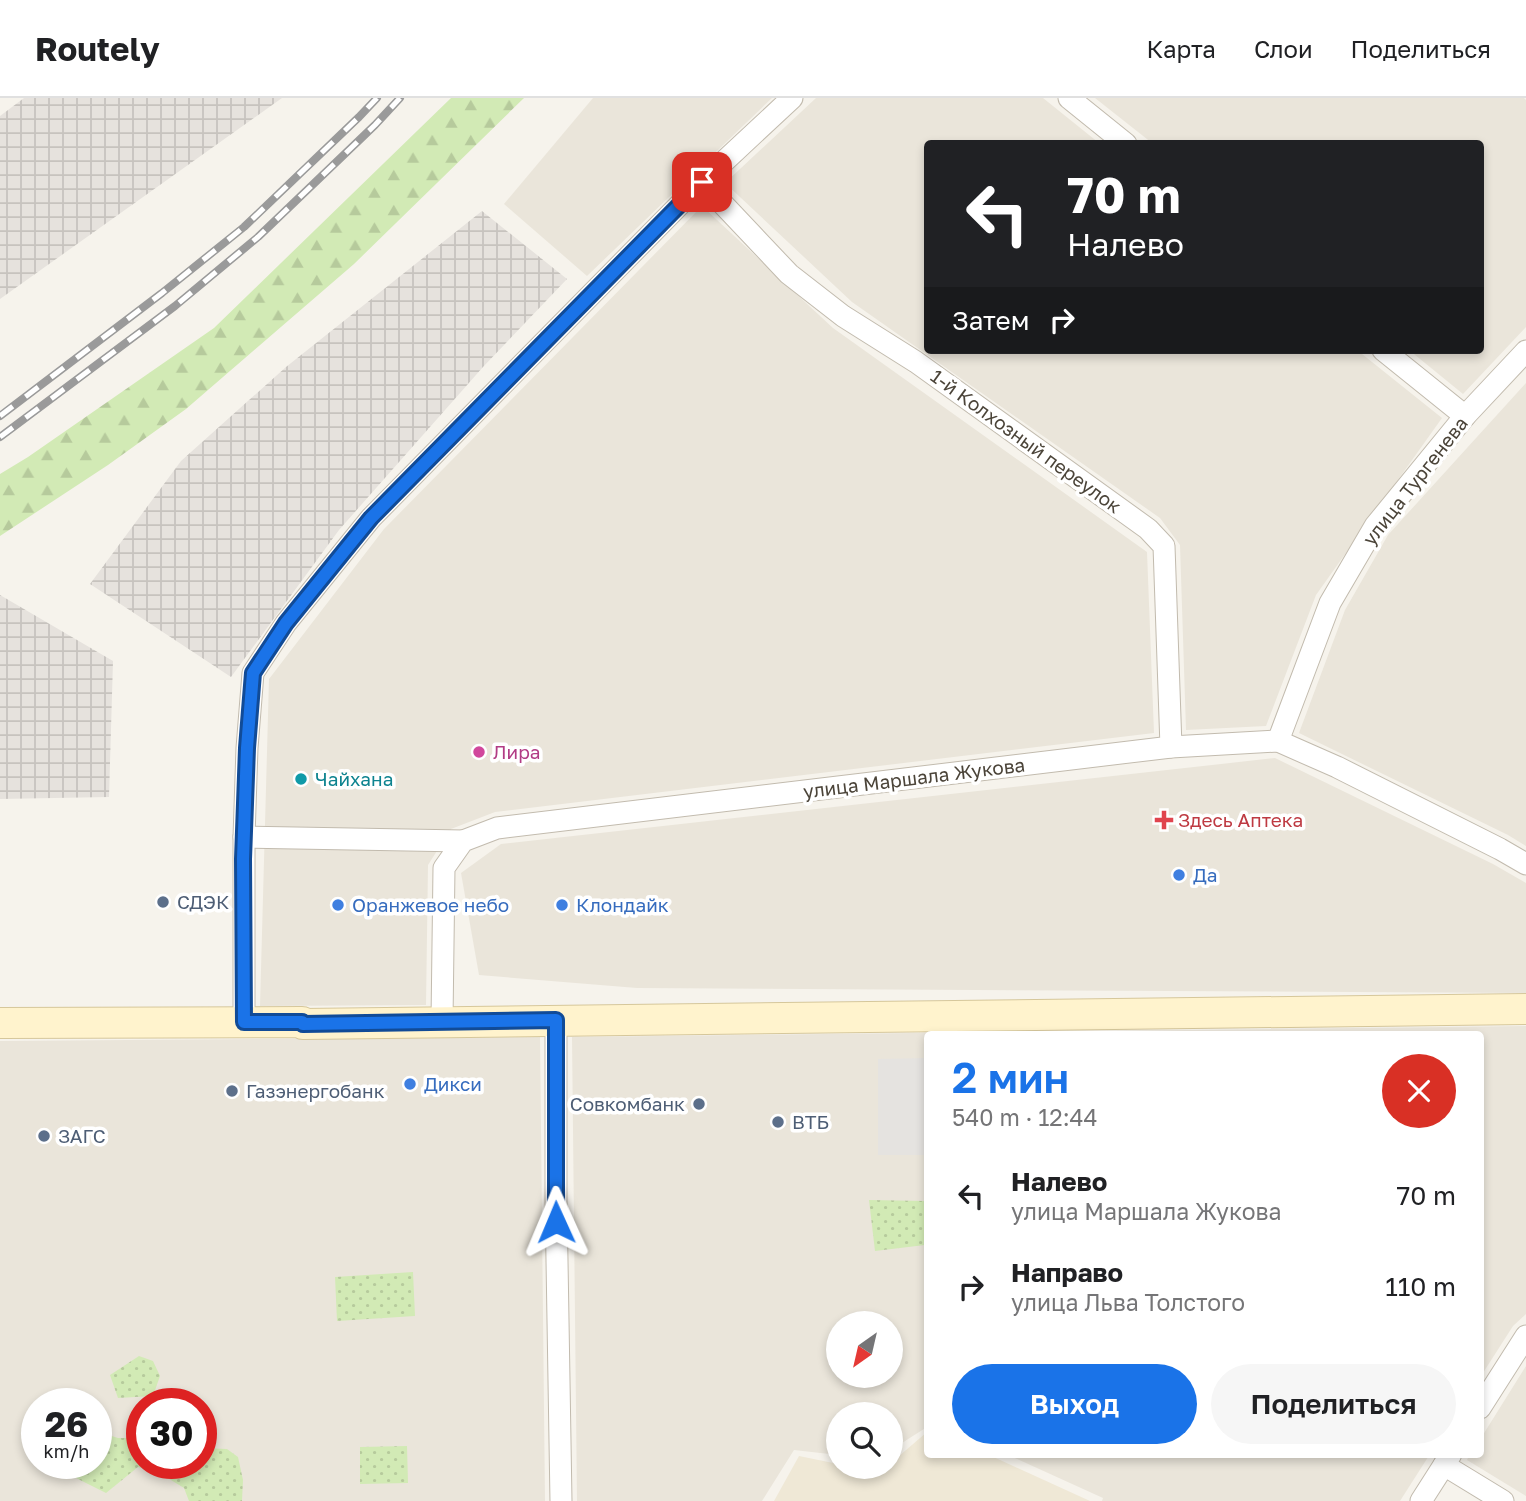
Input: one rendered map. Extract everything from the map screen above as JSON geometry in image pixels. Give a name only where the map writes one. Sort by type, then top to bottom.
[{"type":"main road","points":[[0,1023],[303,1024],[1526,1009]]},
{"type":"street","points":[[244,1022],[244,837],[253,673],[286,623],[371,518],[702,182],[792,98]]},
{"type":"street","points":[[1069,98],[1121,140]]},
{"type":"street","name":"1-й Колхозный переулок","points":[[702,182],[789,274],[843,316],[916,362],[1137,521],[1164,546],[1171,747]]},
{"type":"street","name":"улица Тургенева","points":[[1278,741],[1330,603],[1375,526],[1465,416],[1526,351]]},
{"type":"street","points":[[1388,354],[1465,416]]},
{"type":"street","name":"улица Маршала Жукова","points":[[463,841],[497,828],[1171,747],[1278,741],[1337,767],[1526,864]]},
{"type":"street","points":[[244,837],[463,841]]},
{"type":"street","points":[[442,1021],[444,868],[463,841]]},
{"type":"street","points":[[556,1020],[561,1501]]},
{"type":"street","points":[[1484,1402],[1526,1336]]},
{"type":"street","points":[[1422,1501],[1448,1460],[1503,1501]]},
{"type":"shaded area","points":[[24,98],[282,98],[0,299],[0,116]]},
{"type":"shaded area","points":[[593,98],[772,98],[587,276],[504,204]]},
{"type":"shaded area","points":[[816,98],[1043,98],[1095,140],[924,140],[924,352],[852,302],[725,183]]},
{"type":"shaded area","points":[[1095,98],[1524,98],[1526,327],[1463,394],[1414,354],[1484,354],[1484,140],[1148,140]]},
{"type":"shaded area","points":[[702,206],[833,328],[1147,552],[1154,733],[495,812],[451,829],[428,865],[426,1005],[260,1006],[269,679],[384,529]]},
{"type":"shaded area","points":[[482,211],[567,279],[483,367],[339,530],[231,677],[90,584],[181,461],[286,367]]},
{"type":"shaded area","points":[[926,354],[1362,354],[1442,418],[1316,595],[1266,726],[1186,730],[1180,545],[1160,518]]},
{"type":"shaded area","points":[[1526,383],[1526,846],[1299,733],[1345,610],[1388,535]]},
{"type":"shaded area","points":[[0,595],[113,661],[109,797],[0,799]]},
{"type":"shaded area","points":[[1275,758],[1493,864],[1526,883],[1526,993],[637,988],[479,975],[461,873],[501,844]]},
{"type":"shaded area","points":[[1526,1026],[1526,1314],[1513,1326],[1484,1371],[1484,1031],[1092,1031]]},
{"type":"shaded area","points":[[924,1033],[924,1429],[903,1442],[903,1402],[826,1402],[826,1454],[794,1450],[762,1501],[577,1501],[572,1037]]},
{"type":"shaded area","points":[[540,1037],[545,1501],[0,1501],[0,1041]]},
{"type":"shaded area","points":[[924,1058],[924,1155],[878,1155],[878,1059]]},
{"type":"shaded area","points":[[1526,1366],[1526,1496],[1467,1460],[1484,1458],[1484,1433]]},
{"type":"shaded area","points":[[924,1435],[924,1458],[996,1458],[1090,1501],[774,1501],[799,1456],[826,1462],[826,1479],[903,1479],[903,1453]]},
{"type":"shaded area","points":[[1015,1458],[1427,1458],[1400,1501],[1102,1501],[1103,1498]]},
{"type":"green space","points":[[451,98],[524,98],[354,264],[186,409],[108,465],[0,536],[0,474],[214,328]]},
{"type":"green space","points":[[869,1200],[924,1201],[924,1245],[875,1251]]},
{"type":"green space","points":[[413,1272],[415,1316],[337,1321],[335,1277]]},
{"type":"green space","points":[[139,1356],[153,1361],[160,1376],[156,1388],[126,1388],[126,1398],[118,1398],[110,1375]]},
{"type":"green space","points":[[112,1436],[126,1438],[126,1477],[106,1493],[78,1479],[112,1479]]},
{"type":"green space","points":[[407,1446],[408,1483],[360,1484],[360,1447]]},
{"type":"green space","points":[[217,1449],[227,1449],[238,1457],[243,1480],[242,1501],[189,1501],[184,1488],[169,1479],[217,1479]]},
{"type":"railway","points":[[0,416],[244,227],[377,98]]},
{"type":"railway","points":[[0,437],[175,306],[258,237],[400,98]]},
{"type":"place","name":"Лира","points":[[479,752]]},
{"type":"place","name":"Чайхана","points":[[301,779]]},
{"type":"place","name":"Здесь Аптека","points":[[1164,820]]},
{"type":"place","name":"Да","points":[[1179,875]]},
{"type":"place","name":"СДЭК","points":[[163,902]]},
{"type":"place","name":"Оранжевое небо","points":[[338,905]]},
{"type":"place","name":"Клондайк","points":[[562,905]]},
{"type":"place","name":"Дикси","points":[[410,1084]]},
{"type":"place","name":"Газэнергобанк","points":[[232,1091]]},
{"type":"place","name":"Совкомбанк","points":[[699,1104]]},
{"type":"place","name":"ВТБ","points":[[778,1122]]},
{"type":"place","name":"ЗАГС","points":[[44,1136]]},
{"type":"route","points":[[556,1222],[556,1020],[303,1024],[244,1022],[243,859],[253,673],[286,623],[371,518],[702,182]]}]
